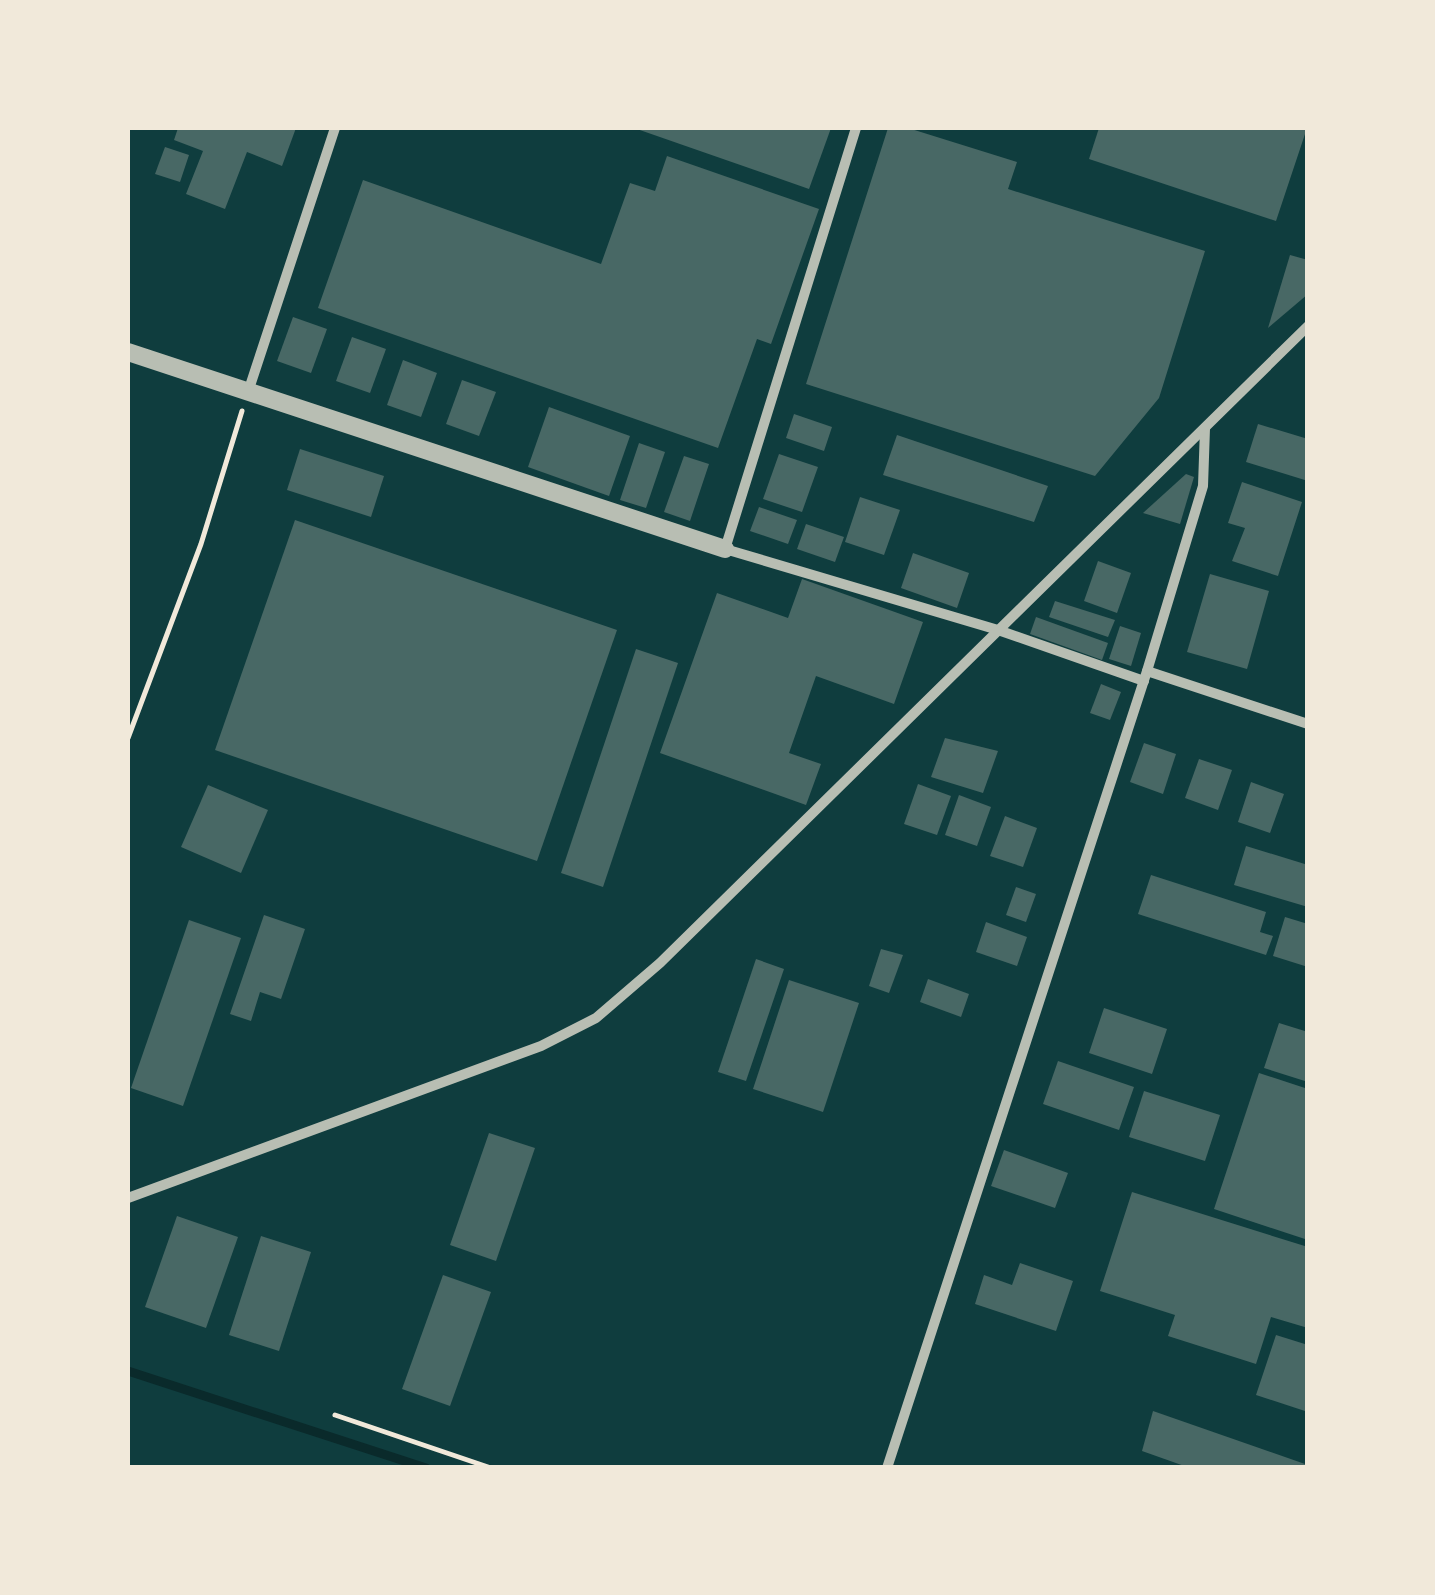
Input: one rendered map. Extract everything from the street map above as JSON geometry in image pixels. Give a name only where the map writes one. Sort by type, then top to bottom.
[{"type":"street","points":[[248,392],[335,128]]},
{"type":"street","points":[[725,549],[856,128]]},
{"type":"street","points":[[128,1198],[541,1046],[596,1018],[660,963],[1308,326]]},
{"type":"street","points":[[128,352],[725,549],[1308,724]]},
{"type":"street","points":[[886,1468],[1145,676],[1203,486],[1206,427]]},
{"type":"path","points":[[128,738],[201,544],[248,392]]},
{"type":"path","points":[[335,1415],[491,1468]]},
{"type":"building","points":[[178,128],[296,128],[282,166],[247,152],[225,209],[186,194],[203,151],[174,140]]},
{"type":"building","points":[[634,128],[831,128],[809,189]]},
{"type":"building","points":[[888,128],[908,128],[1017,162],[1008,189],[1205,251],[1159,398],[1095,476],[806,384]]},
{"type":"building","points":[[1099,128],[1307,128],[1276,221],[1089,159]]},
{"type":"building","points":[[165,147],[189,155],[180,182],[155,174]]},
{"type":"building","points":[[667,156],[819,209],[771,344],[757,339],[718,448],[318,308],[363,180],[601,264],[630,183],[655,191]]},
{"type":"building","points":[[1290,255],[1308,260],[1308,294],[1268,328]]},
{"type":"building","points":[[293,317],[327,329],[311,373],[277,361]]},
{"type":"building","points":[[352,337],[386,349],[370,393],[336,381]]},
{"type":"building","points":[[403,360],[437,373],[421,417],[387,405]]},
{"type":"building","points":[[462,380],[496,392],[479,436],[446,424]]},
{"type":"building","points":[[549,407],[630,436],[609,496],[528,467]]},
{"type":"building","points":[[794,414],[832,427],[824,451],[786,438]]},
{"type":"building","points":[[1258,424],[1308,439],[1308,481],[1246,462]]},
{"type":"building","points":[[897,435],[1048,486],[1034,522],[883,475]]},
{"type":"building","points":[[639,443],[665,452],[646,508],[620,500]]},
{"type":"building","points":[[300,449],[384,476],[371,517],[287,490]]},
{"type":"building","points":[[779,454],[818,467],[802,512],[763,499]]},
{"type":"building","points":[[684,456],[709,464],[690,521],[664,512]]},
{"type":"building","points":[[1186,474],[1194,477],[1180,524],[1143,513]]},
{"type":"building","points":[[1242,482],[1302,502],[1278,576],[1232,561],[1245,528],[1228,523]]},
{"type":"building","points":[[860,497],[900,510],[884,555],[845,542]]},
{"type":"building","points":[[759,507],[797,520],[788,544],[750,531]]},
{"type":"building","points":[[295,520],[617,630],[537,861],[215,750]]},
{"type":"building","points":[[806,524],[844,537],[835,562],[797,549]]},
{"type":"building","points":[[913,553],[969,573],[957,608],[901,588]]},
{"type":"building","points":[[1098,561],[1131,573],[1117,613],[1084,601]]},
{"type":"building","points":[[1210,574],[1269,591],[1247,669],[1187,652]]},
{"type":"building","points":[[802,579],[923,622],[894,704],[816,676],[789,753],[821,764],[806,805],[660,753],[717,593],[788,618]]},
{"type":"building","points":[[1055,601],[1115,620],[1108,637],[1049,617]]},
{"type":"building","points":[[1036,617],[1108,643],[1102,660],[1030,634]]},
{"type":"building","points":[[1120,626],[1141,633],[1131,666],[1109,659]]},
{"type":"building","points":[[636,649],[678,663],[603,887],[561,873]]},
{"type":"building","points":[[1101,684],[1121,692],[1110,720],[1090,713]]},
{"type":"building","points":[[945,738],[998,751],[983,793],[931,777]]},
{"type":"building","points":[[1144,743],[1176,754],[1163,794],[1130,782]]},
{"type":"building","points":[[1199,759],[1232,770],[1218,810],[1185,798]]},
{"type":"building","points":[[1251,782],[1284,794],[1270,833],[1238,822]]},
{"type":"building","points":[[918,784],[951,796],[937,835],[904,824]]},
{"type":"building","points":[[208,785],[268,810],[241,873],[181,847]]},
{"type":"building","points":[[959,795],[991,807],[977,846],[945,835]]},
{"type":"building","points":[[1005,816],[1037,828],[1023,867],[990,856]]},
{"type":"building","points":[[1246,846],[1308,865],[1308,907],[1234,885]]},
{"type":"building","points":[[1151,875],[1266,912],[1260,932],[1273,936],[1266,955],[1138,914]]},
{"type":"building","points":[[1016,887],[1036,894],[1026,922],[1006,915]]},
{"type":"building","points":[[264,915],[305,929],[281,999],[260,992],[251,1021],[230,1014]]},
{"type":"building","points":[[1285,917],[1308,924],[1308,967],[1273,956]]},
{"type":"building","points":[[189,920],[241,938],[183,1106],[131,1088]]},
{"type":"building","points":[[986,922],[1027,937],[1017,966],[976,952]]},
{"type":"building","points":[[881,949],[903,955],[889,993],[869,986]]},
{"type":"building","points":[[756,959],[784,969],[746,1081],[718,1072]]},
{"type":"building","points":[[928,979],[969,994],[961,1017],[920,1002]]},
{"type":"building","points":[[789,980],[859,1003],[823,1112],[753,1089]]},
{"type":"building","points":[[1104,1008],[1167,1029],[1152,1074],[1089,1053]]},
{"type":"building","points":[[1279,1023],[1308,1032],[1308,1082],[1264,1068]]},
{"type":"building","points":[[1058,1061],[1134,1087],[1119,1130],[1043,1104]]},
{"type":"building","points":[[1259,1073],[1308,1089],[1308,1240],[1214,1209]]},
{"type":"building","points":[[1144,1091],[1220,1115],[1205,1161],[1129,1137]]},
{"type":"building","points":[[489,1133],[535,1148],[496,1261],[450,1245]]},
{"type":"building","points":[[1004,1150],[1068,1173],[1055,1208],[991,1186]]},
{"type":"building","points":[[1132,1192],[1308,1247],[1308,1328],[1271,1317],[1256,1364],[1168,1336],[1175,1315],[1100,1291]]},
{"type":"building","points":[[177,1216],[238,1237],[206,1328],[145,1307]]},
{"type":"building","points":[[261,1236],[311,1252],[279,1351],[229,1335]]},
{"type":"building","points":[[1020,1263],[1073,1281],[1056,1331],[975,1304],[984,1275],[1012,1285]]},
{"type":"building","points":[[443,1275],[491,1292],[450,1406],[402,1389]]},
{"type":"building","points":[[1276,1335],[1308,1345],[1308,1412],[1256,1395]]},
{"type":"building","points":[[1153,1411],[1305,1464],[1304,1468],[1190,1468],[1142,1451]]},
{"type":"waterway","points":[[128,1371],[426,1468]]}]
